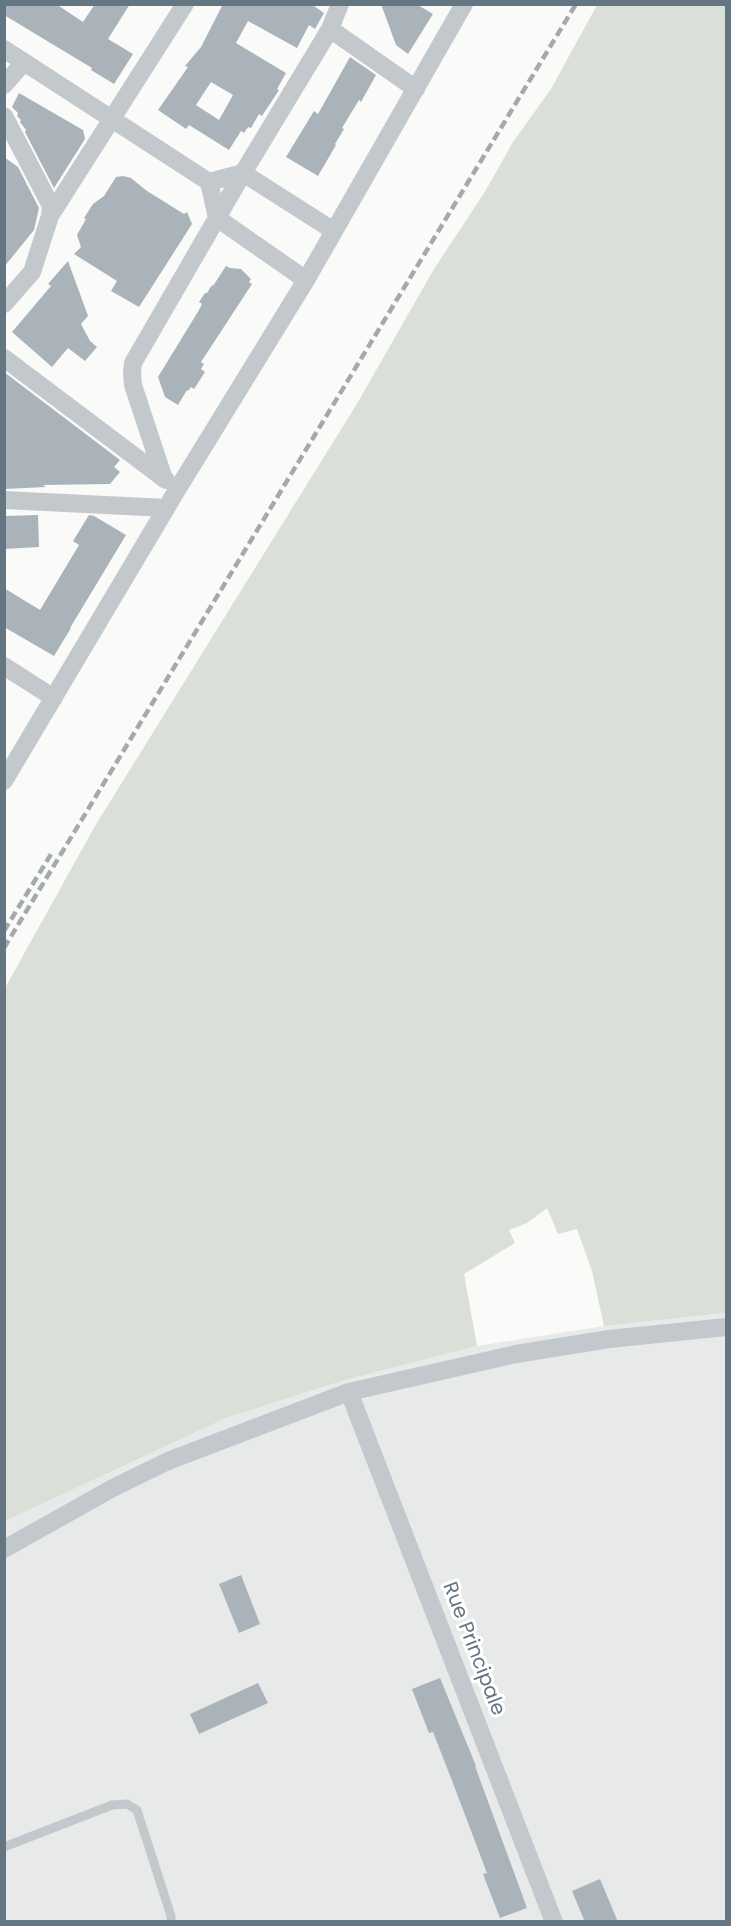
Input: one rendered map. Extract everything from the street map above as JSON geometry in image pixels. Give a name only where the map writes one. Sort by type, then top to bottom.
[{"type":"street","points":[[50,216],[185,4]]},
{"type":"street","points":[[171,485],[134,385],[133,363],[330,29],[340,4]]},
{"type":"street","points":[[4,781],[166,508],[171,485],[306,280],[464,4]]},
{"type":"street","points":[[330,29],[416,89]]},
{"type":"street","points":[[4,49],[209,182],[217,218],[306,280]]},
{"type":"street","points":[[4,85],[24,62]]},
{"type":"street","points":[[4,116],[51,206],[32,273],[4,304]]},
{"type":"street","points":[[209,182],[243,173],[334,231]]},
{"type":"street","points":[[4,358],[171,485]]},
{"type":"street","points":[[4,500],[166,508]]},
{"type":"street","points":[[4,666],[54,698]]},
{"type":"street","points":[[4,1549],[111,1489],[168,1461],[349,1392],[516,1354],[609,1339],[726,1327]]},
{"type":"street","name":"Rue Principale","points":[[349,1392],[554,1922]]},
{"type":"lane","points":[[4,1847],[112,1805],[127,1804],[136,1810],[171,1922]]},
{"type":"shaded area","points":[[597,5],[726,5],[726,1313],[604,1326],[592,1271],[577,1229],[558,1234],[547,1208],[527,1223],[509,1230],[515,1243],[464,1274],[477,1346],[345,1380],[226,1418],[5,1521],[5,988],[95,826],[358,402],[434,269],[486,190],[513,142],[551,89]]},
{"type":"shaded area","points":[[726,1313],[726,1921],[5,1921],[4,1521],[226,1418],[345,1380],[477,1346],[604,1326]]},
{"type":"building","points":[[4,4],[56,4],[83,22],[95,4],[130,4],[108,39],[133,54],[114,84],[91,70],[92,68],[4,15]]},
{"type":"building","points":[[223,4],[311,4],[324,13],[315,29],[309,25],[297,48],[248,21],[236,43],[286,73],[277,89],[279,90],[262,116],[259,114],[251,128],[248,127],[244,133],[241,131],[229,150],[189,125],[186,129],[158,110],[188,67],[185,66],[201,47]],"holes":[[[211,82],[233,95],[219,120],[196,105]]]},
{"type":"building","points":[[381,4],[416,4],[433,14],[408,54],[396,45]]},
{"type":"building","points":[[350,57],[376,75],[361,102],[359,100],[342,128],[344,129],[336,145],[318,176],[286,157],[314,111],[318,114]]},
{"type":"building","points":[[19,93],[83,130],[85,139],[54,188],[17,116],[18,113],[12,107]]},
{"type":"building","points":[[4,157],[18,167],[39,208],[34,230],[4,267]]},
{"type":"building","points":[[116,177],[131,178],[184,214],[187,212],[192,224],[139,307],[111,291],[117,281],[74,254],[81,247],[77,235],[86,219],[84,218],[93,204],[104,196]]},
{"type":"building","points":[[68,261],[88,316],[81,324],[90,341],[97,347],[85,361],[68,348],[52,367],[12,332],[51,286],[48,284]]},
{"type":"building","points":[[226,266],[241,269],[251,279],[249,282],[252,284],[201,362],[204,364],[201,369],[205,372],[194,389],[191,387],[187,390],[178,405],[165,397],[158,377],[199,310],[202,304],[199,302]]},
{"type":"building","points":[[4,372],[120,460],[114,467],[120,472],[110,484],[43,485],[46,487],[4,489]]},
{"type":"building","points":[[38,515],[39,547],[4,549],[4,516]]},
{"type":"building","points":[[89,515],[126,535],[54,656],[4,627],[4,588],[40,610],[79,545],[73,541]]},
{"type":"building","points":[[241,1575],[260,1624],[239,1633],[219,1584]]},
{"type":"building","points":[[440,1678],[476,1766],[527,1908],[500,1918],[483,1874],[487,1873],[451,1778],[433,1732],[429,1733],[412,1689]]},
{"type":"building","points":[[258,1683],[268,1703],[199,1734],[190,1714]]},
{"type":"building","points":[[600,1879],[618,1922],[585,1922],[572,1891]]},
{"type":"railway","points":[[4,948],[576,4]]},
{"type":"railway","points":[[4,931],[53,851]]}]
